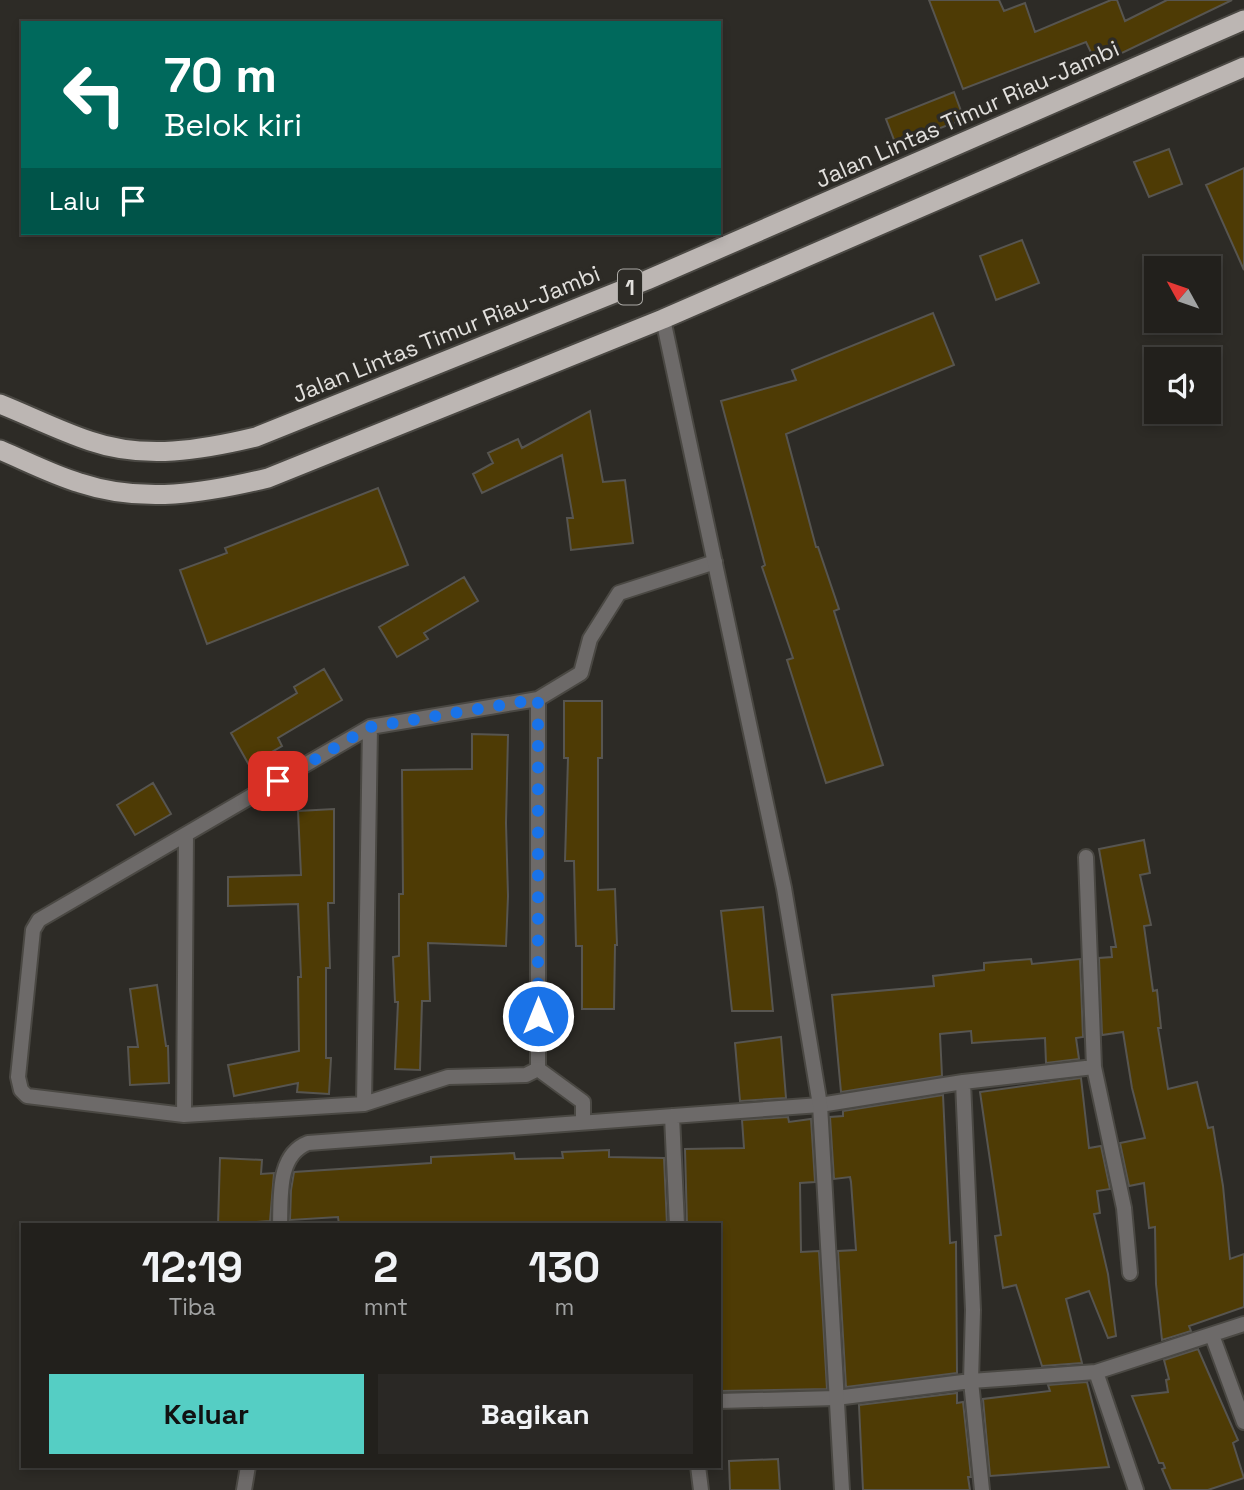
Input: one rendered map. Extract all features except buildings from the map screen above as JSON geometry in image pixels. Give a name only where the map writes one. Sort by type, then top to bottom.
[{"type":"highway","name":"Jalan Lintas Timur Riau-Jambi","points":[[0,404],[92,442],[134,450],[175,452],[215,447],[256,437],[647,280],[1244,20]]},
{"type":"highway","name":"1","points":[[0,450],[81,484],[128,494],[176,495],[222,489],[268,478],[663,319],[1244,66]]},
{"type":"street","points":[[663,319],[784,888],[820,1105],[842,1490]]},
{"type":"street","points":[[538,1069],[526,1075],[448,1077],[364,1104],[184,1115],[27,1096],[21,1090],[18,1077],[34,924],[370,727],[538,699],[581,673],[590,639],[620,593],[715,562]]},
{"type":"street","points":[[538,699],[538,1069]]},
{"type":"street","points":[[364,1104],[370,727]]},
{"type":"street","points":[[184,1115],[186,835]]},
{"type":"street","points":[[1087,857],[1094,1067],[1124,1208],[1130,1273]]},
{"type":"street","points":[[280,1223],[285,1168],[294,1150],[308,1143],[820,1105],[963,1082],[1094,1067]]},
{"type":"street","points":[[538,1069],[583,1102],[583,1122]]},
{"type":"street","points":[[963,1082],[973,1310],[971,1381],[982,1490]]},
{"type":"street","points":[[672,1116],[677,1223]]},
{"type":"street","points":[[721,1401],[836,1398],[971,1381],[1096,1371],[1244,1325]]},
{"type":"street","points":[[1212,1335],[1244,1422]]},
{"type":"street","points":[[1096,1371],[1136,1490]]},
{"type":"street","points":[[244,1490],[248,1468]]},
{"type":"street","points":[[698,1468],[701,1490]]},
{"type":"route","points":[[278,781],[370,727],[538,699],[538,1016]]}]
